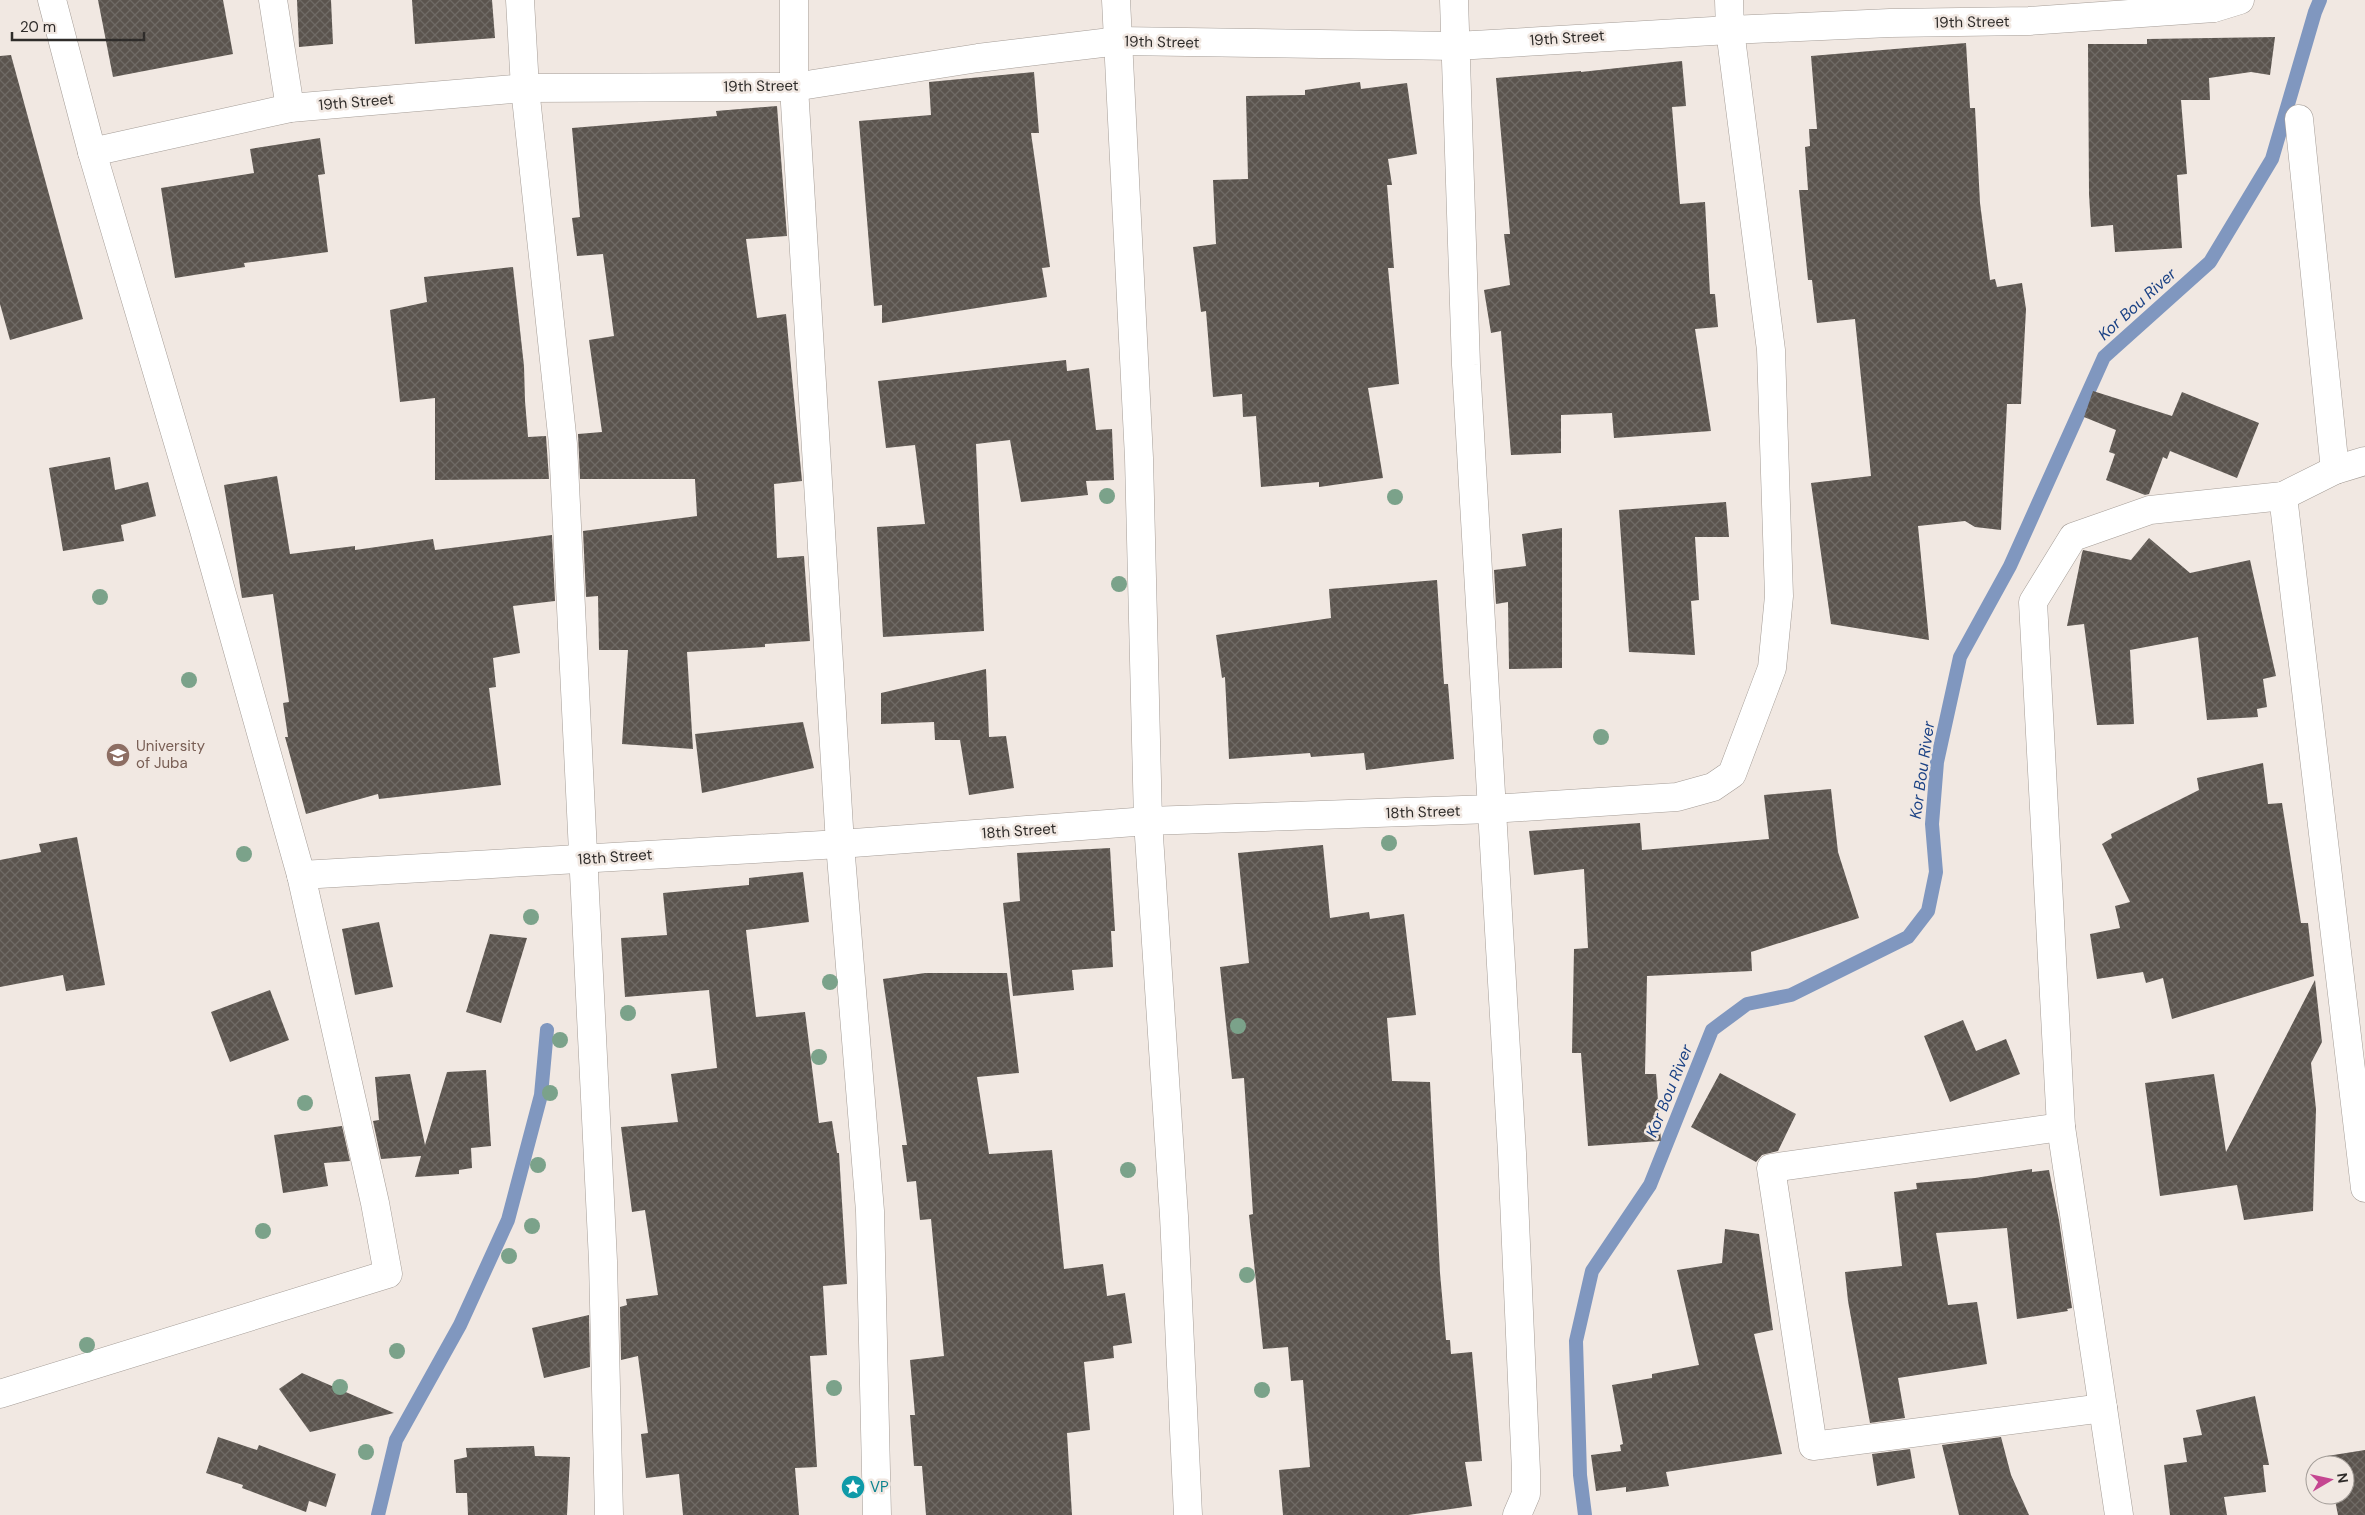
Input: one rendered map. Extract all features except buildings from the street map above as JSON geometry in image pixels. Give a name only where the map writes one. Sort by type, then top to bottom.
[{"type":"street","points":[[0,1394],[388,1274],[373,1194],[301,875],[204,530],[92,152],[52,0]]},
{"type":"street","points":[[273,0],[290,108]]},
{"type":"street","points":[[520,0],[525,88],[563,444],[602,1261],[609,1515]]},
{"type":"street","points":[[794,0],[794,87],[840,844],[870,1211],[877,1515]]},
{"type":"street","points":[[1116,0],[1139,458],[1148,821],[1174,1216],[1188,1515]]},
{"type":"street","points":[[1454,0],[1466,365],[1512,1153],[1526,1471],[1526,1494],[1518,1514]]},
{"type":"street","points":[[1729,0],[1730,30]]},
{"type":"street","name":"19th Street","points":[[92,152],[290,108],[525,88],[794,87],[978,58],[1118,41],[1456,46],[1890,23],[2029,11],[2214,8],[2240,0]]},
{"type":"street","name":"18th Street","points":[[301,875],[840,844],[1148,821],[1491,809],[1677,797],[1712,787],[1732,774],[1772,668],[1779,596],[1771,350],[1730,30]]},
{"type":"street","points":[[2299,119],[2335,470]]},
{"type":"street","points":[[2119,1515],[2061,1126],[2033,602],[2073,537],[2150,510],[2283,496],[2335,470],[2365,461]]},
{"type":"street","points":[[2283,496],[2365,1188]]},
{"type":"street","points":[[2061,1126],[1771,1168],[1813,1446],[2103,1408]]},
{"type":"waterway","name":"Kor Bou River","points":[[1585,1515],[1580,1475],[1576,1341],[1592,1271],[1650,1185],[1712,1030],[1747,1004],[1791,995],[1908,937],[1928,911],[1936,872],[1932,824],[1937,762],[1960,657],[2010,566],[2104,357],[2210,262],[2272,159],[2320,0]]},
{"type":"waterway","points":[[378,1515],[396,1440],[460,1325],[508,1220],[541,1095],[547,1030]]},
{"type":"place","name":"University of Juba","points":[[118,755]]},
{"type":"place","name":"VP","points":[[853,1487]]}]
